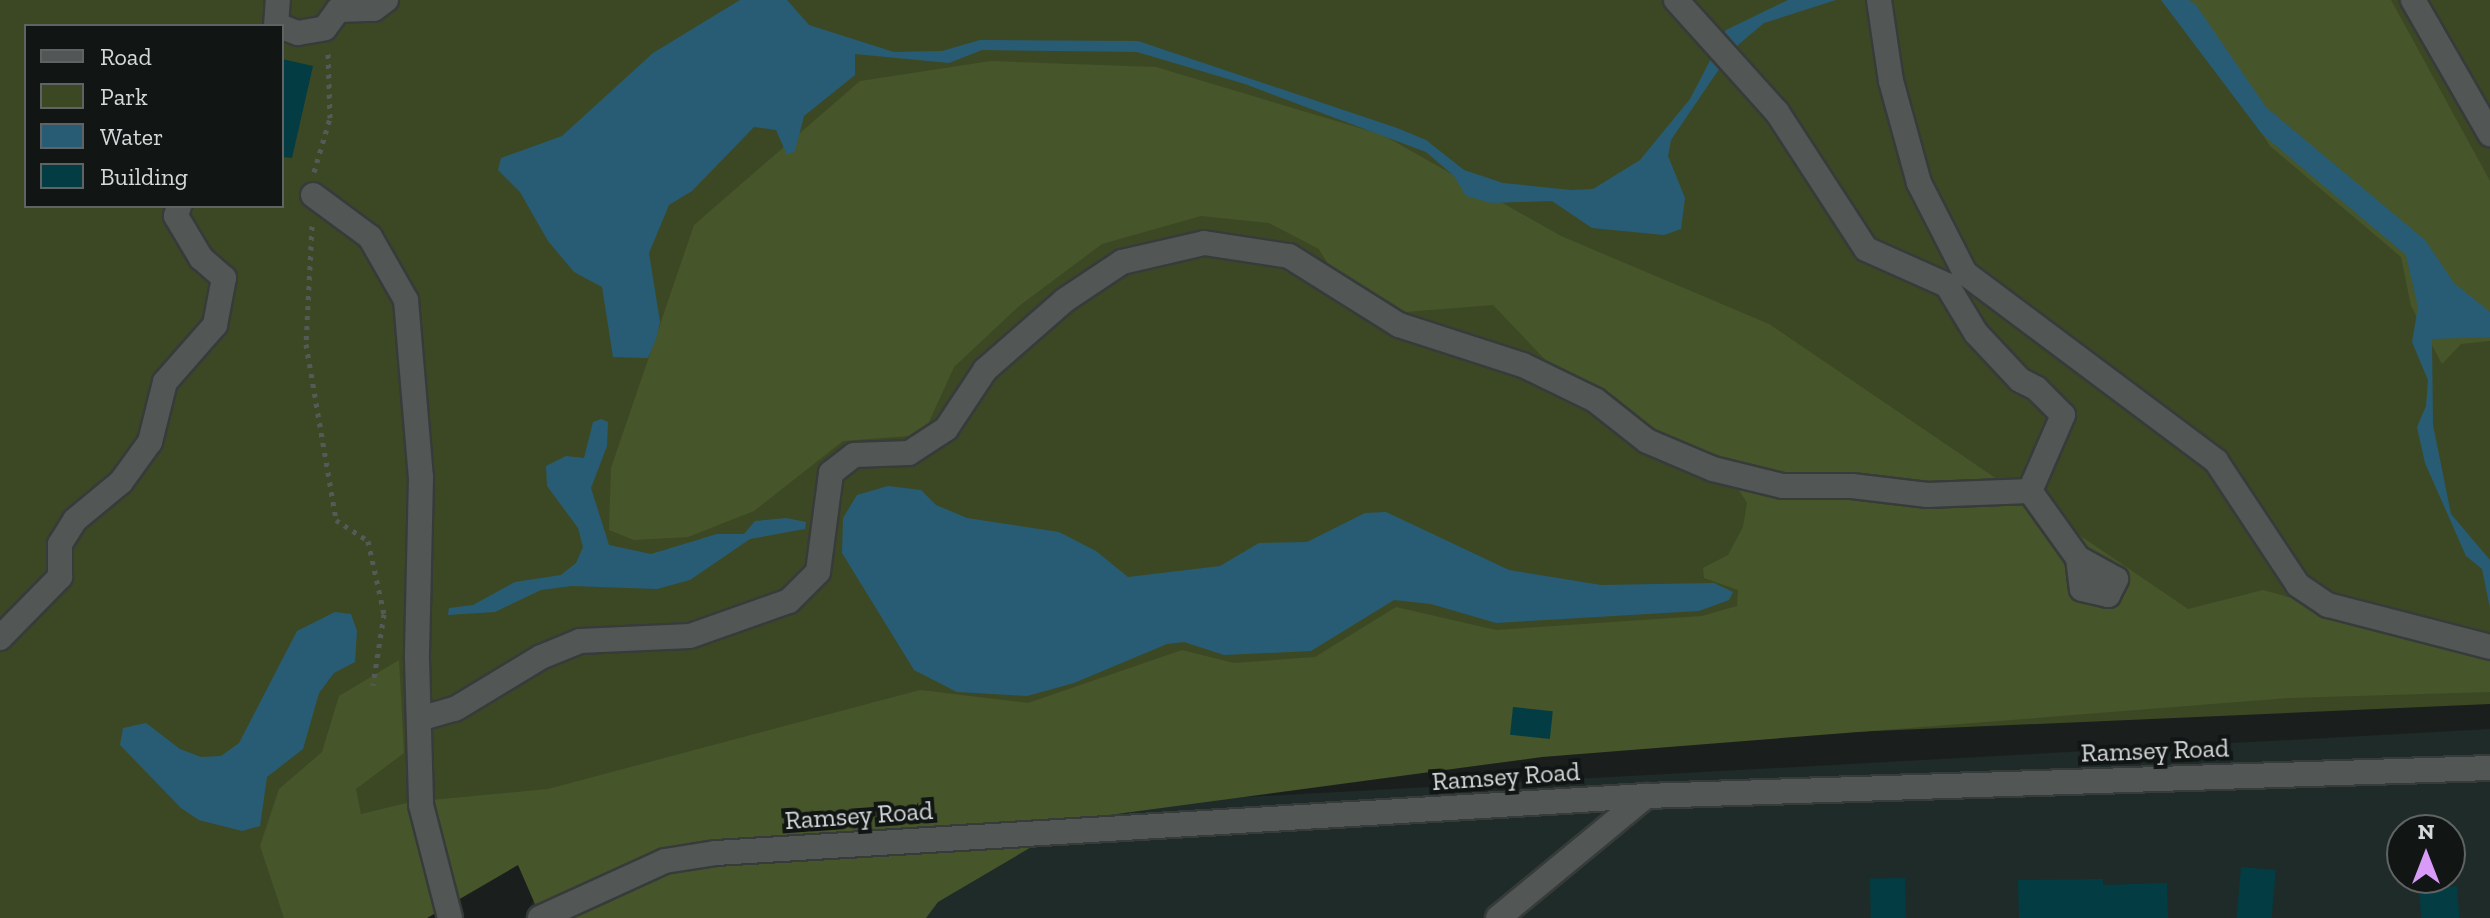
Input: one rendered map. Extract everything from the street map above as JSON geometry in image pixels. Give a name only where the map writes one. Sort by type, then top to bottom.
[{"type":"street","points":[[284,24],[298,33],[325,28],[338,10],[374,9],[386,0]]},
{"type":"street","points":[[1676,0],[1777,112],[1866,249],[1947,285],[1976,333],[2020,380],[2036,388],[2063,415],[2030,491]]},
{"type":"street","points":[[1879,0],[1891,81],[1919,183],[1965,273],[2216,461],[2298,585],[2328,605],[2490,647]]},
{"type":"street","points":[[2413,0],[2490,134]]},
{"type":"street","points":[[313,195],[370,237],[406,300],[421,477],[421,805],[450,918]]},
{"type":"street","points":[[0,638],[60,577],[60,544],[75,520],[121,482],[150,442],[165,382],[215,325],[224,278],[201,258],[176,216],[178,208]]},
{"type":"street","points":[[419,719],[455,709],[541,657],[580,641],[690,636],[789,601],[818,572],[831,473],[854,455],[909,453],[946,429],[985,370],[1065,300],[1122,262],[1204,243],[1289,256],[1399,325],[1523,365],[1595,400],[1647,441],[1713,469],[1783,486],[1852,486],[1927,495],[2030,491]]},
{"type":"street","points":[[2030,491],[2078,558]]},
{"type":"street","name":"Ramsey Road","points":[[540,918],[665,861],[716,853],[1646,796],[2490,768]]},
{"type":"street","points":[[1498,918],[1646,796]]},
{"type":"path","points":[[325,28],[332,81],[313,195],[306,344],[336,520],[368,541],[384,614],[373,685]]},
{"type":"shaded area","points":[[2490,729],[2490,918],[524,918],[569,834]]},
{"type":"green space","points":[[0,0],[2490,0],[2490,704],[718,782],[551,801],[416,918],[0,918]]},
{"type":"green space","points":[[2178,0],[2391,0],[2490,181],[2490,341],[2461,344],[2442,364],[2411,306],[2401,257],[2270,146]]},
{"type":"green space","points":[[991,61],[1156,67],[1383,135],[1561,236],[1769,324],[2188,609],[2263,590],[2490,654],[2490,692],[2289,698],[1542,757],[1079,819],[938,902],[926,918],[541,918],[518,865],[427,918],[284,918],[260,846],[279,789],[322,752],[339,696],[399,660],[404,753],[356,789],[361,814],[411,802],[548,789],[920,690],[1028,703],[1182,650],[1234,663],[1315,657],[1396,607],[1496,630],[1702,616],[1737,606],[1738,590],[1704,578],[1703,568],[1728,555],[1743,527],[1747,503],[1725,468],[1672,446],[1615,397],[1557,372],[1493,305],[1393,313],[1342,287],[1319,249],[1269,223],[1201,216],[1102,244],[1019,306],[954,367],[923,435],[843,441],[754,511],[688,537],[634,540],[609,530],[611,468],[694,225],[860,81]]},
{"type":"water","points":[[740,0],[787,0],[809,25],[894,52],[942,51],[980,40],[1138,41],[1397,128],[1426,140],[1464,170],[1503,183],[1571,190],[1593,189],[1640,160],[1690,99],[1726,30],[1788,0],[1836,0],[1764,23],[1739,44],[1715,75],[1671,140],[1668,156],[1685,198],[1681,229],[1664,235],[1592,228],[1552,201],[1491,203],[1466,196],[1454,176],[1426,152],[1245,84],[1137,52],[982,50],[949,63],[855,54],[855,75],[804,116],[795,151],[787,155],[776,130],[754,127],[692,191],[669,205],[649,253],[660,322],[656,339],[648,358],[613,357],[602,287],[574,272],[548,241],[520,192],[498,170],[501,158],[562,136],[653,53]]},
{"type":"water","points":[[2161,0],[2189,0],[2196,5],[2266,107],[2425,240],[2454,283],[2490,312],[2490,337],[2432,339],[2433,425],[2451,514],[2490,560],[2490,608],[2482,569],[2466,556],[2425,463],[2417,427],[2426,406],[2428,380],[2412,342],[2418,307],[2406,255],[2262,134]]},
{"type":"water","points":[[601,419],[608,422],[607,446],[591,488],[609,545],[651,554],[717,534],[744,534],[755,521],[786,518],[806,522],[805,529],[750,539],[690,580],[657,589],[572,586],[541,590],[495,612],[448,615],[449,608],[473,605],[515,582],[561,575],[576,563],[583,547],[578,528],[547,486],[546,466],[566,456],[584,458],[593,422]]},
{"type":"water","points":[[888,486],[921,490],[936,505],[967,518],[1059,532],[1096,551],[1128,577],[1220,566],[1259,543],[1307,542],[1365,513],[1386,512],[1509,570],[1601,585],[1714,583],[1733,592],[1729,600],[1699,611],[1496,623],[1431,604],[1394,600],[1311,651],[1224,655],[1184,642],[1167,644],[1074,683],[1027,696],[957,692],[914,670],[842,553],[843,518],[857,495]]},
{"type":"water","points":[[335,612],[351,614],[357,631],[355,662],[334,673],[319,693],[303,749],[267,777],[260,826],[242,831],[199,820],[181,808],[120,745],[123,728],[146,723],[180,749],[201,757],[221,756],[239,743],[297,631]]},
{"type":"building","points":[[284,59],[313,66],[292,158],[284,157]]},
{"type":"building","points":[[1513,707],[1553,711],[1550,739],[1510,735]]},
{"type":"building","points":[[2241,867],[2276,870],[2272,918],[2237,918]]},
{"type":"building","points":[[1905,878],[1906,918],[1871,918],[1870,879]]},
{"type":"building","points":[[2103,879],[2103,885],[2167,883],[2168,918],[2019,918],[2018,880]]},
{"type":"building","points":[[2419,894],[2458,894],[2459,918],[2421,918]]}]
